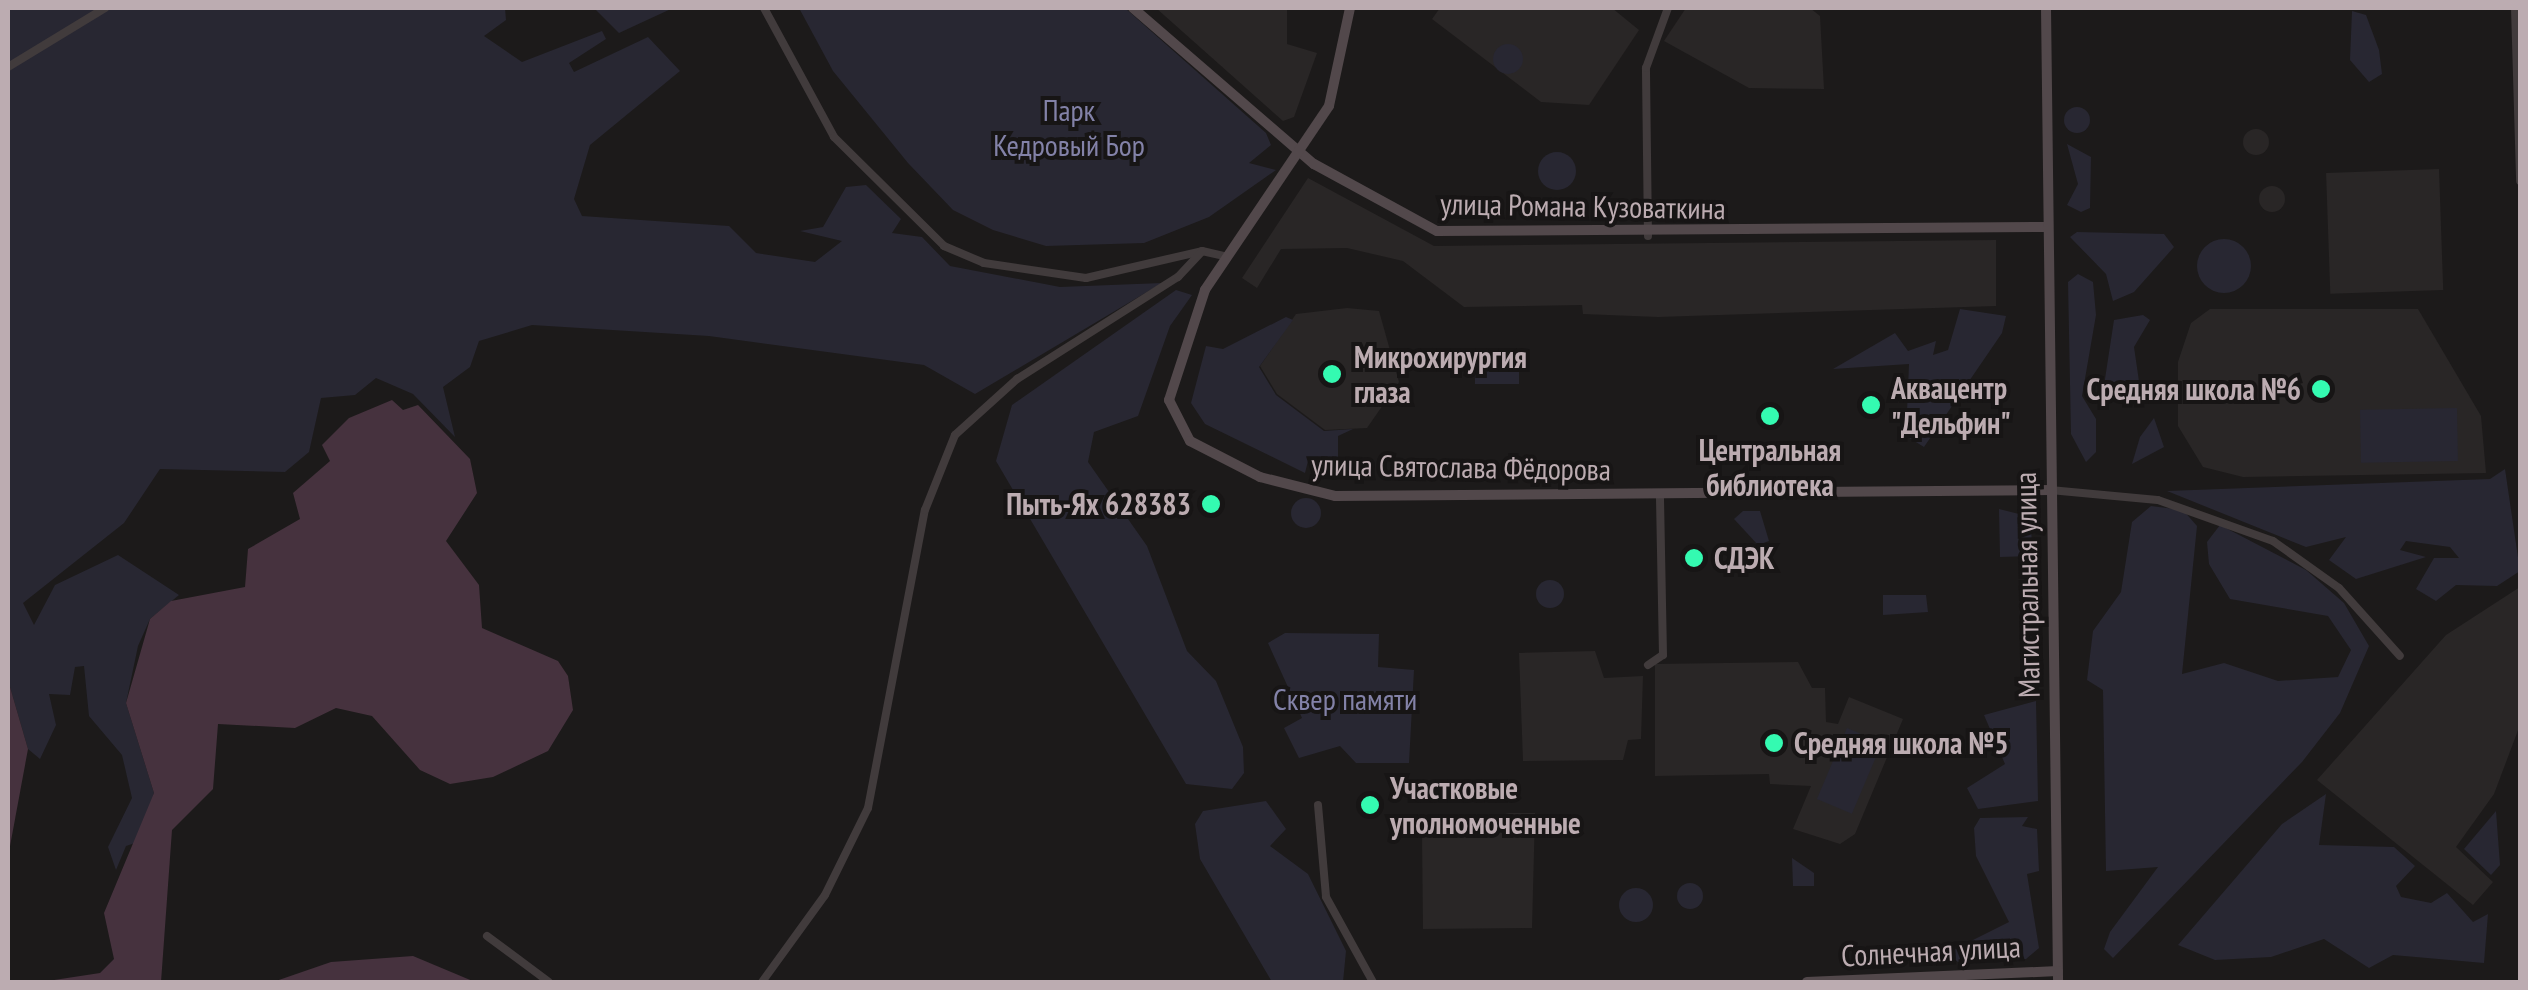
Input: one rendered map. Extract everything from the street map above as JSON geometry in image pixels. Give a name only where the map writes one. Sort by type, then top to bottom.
[{"type":"street","points":[[8,67],[105,8]]},
{"type":"street","points":[[764,8],[834,137],[944,246],[984,264],[1086,278],[1202,251],[1223,256]]},
{"type":"street","name":"улица Романа Кузоваткина","points":[[1133,8],[1303,155],[1436,232],[1648,236],[2048,227]]},
{"type":"street","name":"улица Святослава Фёдорова","points":[[1350,8],[1335,94],[1303,155],[1223,256],[1169,400],[1174,424],[1201,448],[1320,494],[2050,490]]},
{"type":"street","points":[[1648,236],[1646,68],[1668,8]]},
{"type":"street","name":"Магистральная улица","points":[[2046,8],[2058,976]]},
{"type":"street","points":[[2515,8],[2520,180]]},
{"type":"street","points":[[762,982],[834,879],[868,808],[924,510],[950,444],[1017,379],[1178,277],[1202,251]]},
{"type":"street","points":[[2050,490],[2158,500],[2273,541],[2338,588],[2400,656]]},
{"type":"street","points":[[1648,666],[1663,655],[1660,495]]},
{"type":"street","points":[[1318,806],[1326,897],[1373,982]]},
{"type":"street","points":[[487,936],[548,982]]},
{"type":"street","name":"Солнечная улица","points":[[1807,982],[2058,976]]},
{"type":"shaded area","points":[[1156,8],[1287,8],[1287,44],[1317,53],[1294,117],[1283,121]]},
{"type":"shaded area","points":[[1440,8],[1612,8],[1639,30],[1589,105],[1541,102],[1432,19]]},
{"type":"shaded area","points":[[1686,8],[1810,8],[1820,16],[1824,89],[1749,88],[1664,41]]},
{"type":"shaded area","points":[[2256,129],[2265,133],[2269,142],[2265,151],[2256,155],[2247,151],[2243,142],[2247,133]]},
{"type":"shaded area","points":[[2439,169],[2443,290],[2330,294],[2326,173]]},
{"type":"shaded area","points":[[1308,178],[1434,246],[1996,240],[1996,306],[1658,317],[1583,314],[1582,305],[1464,307],[1403,261],[1347,248],[1281,249],[1257,288],[1242,278]]},
{"type":"shaded area","points":[[2272,186],[2281,190],[2285,199],[2281,208],[2272,212],[2263,208],[2259,199],[2263,190]]},
{"type":"shaded area","name":"Микрохирургия глаза","points":[[1347,308],[1379,311],[1399,382],[1367,428],[1325,430],[1277,394],[1260,366],[1296,314]]},
{"type":"shaded area","name":"Средняя школа №6","points":[[2210,309],[2418,309],[2481,416],[2486,473],[2243,477],[2203,467],[2178,426],[2178,362],[2191,323]]},
{"type":"shaded area","points":[[392,400],[403,410],[418,405],[470,459],[477,493],[446,541],[479,585],[482,628],[558,661],[568,676],[573,710],[548,751],[493,777],[450,784],[420,770],[372,716],[336,708],[295,728],[218,724],[213,789],[172,830],[161,982],[41,982],[100,973],[114,959],[104,913],[154,793],[126,703],[150,619],[171,601],[245,587],[248,549],[300,519],[293,493],[330,461],[322,445],[349,418]]},
{"type":"shaded area","points":[[2520,587],[2520,725],[2494,794],[2456,847],[2493,882],[2473,905],[2317,780],[2446,635]]},
{"type":"shaded area","points":[[1595,651],[1604,678],[1643,676],[1641,739],[1628,740],[1623,760],[1523,761],[1519,653]]},
{"type":"shaded area","name":"Средняя школа №5","points":[[1798,662],[1812,688],[1825,688],[1826,722],[1838,724],[1849,697],[1903,719],[1855,834],[1840,844],[1793,829],[1811,786],[1770,784],[1769,774],[1655,776],[1655,664]]},
{"type":"shaded area","points":[[8,680],[28,749],[8,857]]},
{"type":"shaded area","points":[[1509,813],[1535,813],[1532,928],[1423,929],[1422,835]]},
{"type":"shaded area","points":[[413,956],[475,982],[273,982],[331,962]]},
{"type":"green space","points":[[8,8],[505,8],[506,20],[484,36],[522,62],[602,31],[606,39],[569,63],[574,72],[648,37],[680,71],[590,145],[574,199],[582,216],[729,226],[756,253],[815,262],[842,241],[800,231],[823,227],[846,187],[866,185],[901,219],[892,233],[922,237],[950,266],[1060,287],[1162,283],[975,394],[924,365],[709,336],[532,325],[479,341],[470,367],[443,387],[455,437],[413,394],[376,378],[355,395],[321,398],[309,452],[285,472],[160,469],[124,523],[23,603],[34,625],[55,585],[118,555],[179,595],[150,619],[138,646],[126,703],[154,793],[141,841],[126,846],[116,870],[108,847],[132,798],[122,755],[89,716],[84,666],[75,667],[70,695],[49,694],[56,725],[40,759],[28,749],[8,680]]},
{"type":"green space","points":[[594,8],[673,8],[619,33]]},
{"type":"green space","name":"Парк Кедровый Бор","points":[[799,8],[1125,8],[1266,133],[1271,145],[1249,163],[1276,170],[1209,217],[1144,243],[1046,246],[993,230],[953,210],[908,163],[833,71]]},
{"type":"green space","points":[[2352,11],[2366,15],[2379,50],[2382,74],[2369,82],[2350,60]]},
{"type":"green space","points":[[1508,44],[1519,48],[1523,59],[1519,70],[1508,74],[1497,70],[1493,59],[1497,48]]},
{"type":"green space","points":[[2077,107],[2087,110],[2087,130],[2077,133],[2067,130],[2064,120],[2067,110]]},
{"type":"green space","points":[[2067,144],[2091,157],[2090,208],[2081,212],[2067,205],[2078,184]]},
{"type":"green space","points":[[1557,152],[1571,157],[1576,171],[1571,185],[1557,190],[1543,185],[1538,171],[1543,157]]},
{"type":"green space","points":[[2077,232],[2164,234],[2174,247],[2134,292],[2113,301],[2106,274],[2070,237]]},
{"type":"green space","points":[[2224,239],[2243,247],[2251,266],[2243,285],[2224,293],[2205,285],[2197,266],[2205,247]]},
{"type":"green space","points":[[2078,274],[2093,282],[2096,315],[2082,396],[2096,419],[2096,452],[2086,462],[2071,434],[2068,282]]},
{"type":"green space","points":[[1176,290],[1192,295],[1170,326],[1138,416],[1094,432],[1088,462],[1147,546],[1187,651],[1216,681],[1243,747],[1244,773],[1232,789],[1186,784],[996,461],[1012,405]]},
{"type":"green space","points":[[1960,309],[2006,316],[2002,333],[1924,447],[1906,436],[1909,364],[1833,369],[1895,333],[1908,351],[1936,341],[1933,355],[1948,350]]},
{"type":"green space","points":[[2143,315],[2150,320],[2134,347],[2141,395],[2125,396],[2120,386],[2103,392],[2114,320]]},
{"type":"green space","points":[[1286,317],[1293,320],[1259,367],[1276,395],[1324,431],[1353,429],[1338,436],[1338,462],[1309,457],[1305,473],[1205,424],[1191,403],[1206,346],[1223,349]]},
{"type":"green space","points":[[1475,369],[1519,369],[1519,384],[1475,384]]},
{"type":"green space","points":[[2457,408],[2458,461],[2361,463],[2360,410]]},
{"type":"green space","points":[[2154,418],[2164,447],[2132,464],[2140,437]]},
{"type":"green space","points":[[2505,469],[2520,571],[2497,586],[2456,585],[2436,601],[2416,589],[2434,558],[2459,558],[2450,547],[2406,541],[2400,550],[2426,557],[2356,579],[2329,560],[2346,537],[2306,547],[2167,491],[2490,479]]},
{"type":"green space","points":[[1306,498],[1320,507],[1321,513],[1312,527],[1306,528],[1292,519],[1291,513],[1300,499]]},
{"type":"green space","points":[[2151,506],[2183,510],[2197,526],[2182,674],[2224,663],[2278,681],[2338,677],[2351,650],[2328,616],[2230,599],[2209,564],[2207,542],[2220,525],[2306,570],[2344,603],[2369,646],[2340,713],[2302,762],[2113,958],[2104,949],[2110,932],[2158,867],[2106,871],[2103,690],[2087,680],[2093,631],[2121,592],[2132,522]]},
{"type":"green space","points":[[1999,509],[2031,517],[2032,556],[2000,557]]},
{"type":"green space","points":[[1743,511],[1760,511],[1769,541],[1758,545],[1734,519]]},
{"type":"green space","points":[[1550,580],[1560,584],[1564,594],[1560,604],[1550,608],[1540,604],[1536,594],[1540,584]]},
{"type":"green space","points":[[1883,595],[1926,595],[1928,612],[1883,615]]},
{"type":"green space","name":"Сквер памяти","points":[[1285,633],[1379,634],[1378,667],[1414,670],[1409,763],[1356,763],[1340,746],[1299,758],[1284,728],[1302,718],[1268,643]]},
{"type":"green space","points":[[2036,701],[2038,801],[1978,809],[1967,788],[2005,764],[1984,715]]},
{"type":"green space","points":[[1847,728],[1882,743],[1852,814],[1817,799]]},
{"type":"green space","points":[[2326,794],[2319,845],[2394,847],[2415,866],[2396,886],[2401,897],[2431,903],[2447,893],[2473,922],[2488,914],[2484,963],[2393,955],[2369,968],[2324,939],[2271,957],[2215,960],[2178,945],[2282,824]]},
{"type":"green space","points":[[1266,801],[1286,829],[1270,846],[1308,874],[1346,951],[1343,982],[1272,982],[1200,859],[1195,824],[1203,811]]},
{"type":"green space","points":[[2496,811],[2500,865],[2491,875],[2464,849]]},
{"type":"green space","points":[[2028,817],[2022,826],[2037,829],[2039,871],[2027,874],[2039,948],[2026,959],[1958,962],[1947,953],[2009,922],[1976,856],[1974,828],[1980,818]]},
{"type":"green space","points":[[1792,858],[1814,873],[1814,886],[1793,886]]},
{"type":"green space","points":[[1690,883],[1699,887],[1703,896],[1699,905],[1690,909],[1681,905],[1677,896],[1681,887]]},
{"type":"green space","points":[[1636,888],[1648,893],[1653,905],[1648,917],[1636,922],[1624,917],[1619,905],[1624,893]]},
{"type":"place","name":"Микрохирургия глаза","points":[[1332,374]]},
{"type":"place","name":"Средняя школа №6","points":[[2321,389]]},
{"type":"place","name":"Аквацентр \"Дельфин\"","points":[[1871,405]]},
{"type":"place","name":"Центральная библиотека","points":[[1770,416]]},
{"type":"place","name":"Пыть-Ях 628383","points":[[1211,504]]},
{"type":"place","name":"СДЭК","points":[[1694,558]]},
{"type":"place","name":"Средняя школа №5","points":[[1774,743]]},
{"type":"place","name":"Участковые уполномоченные","points":[[1370,805]]}]
